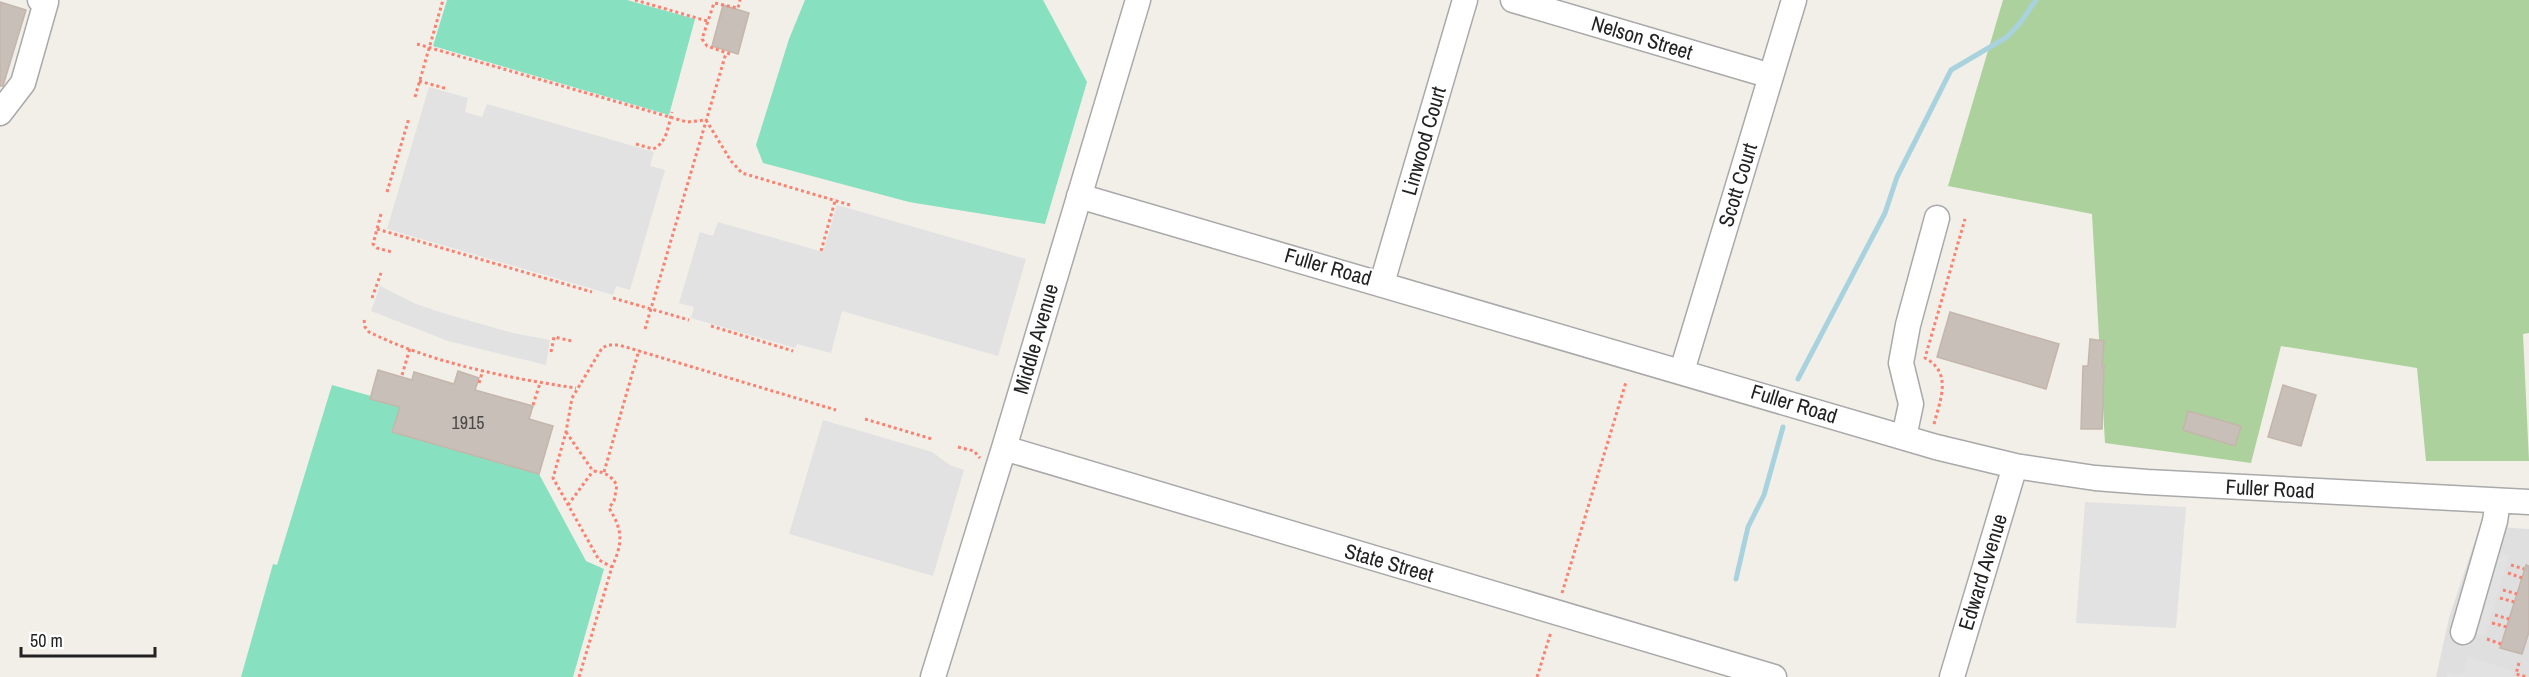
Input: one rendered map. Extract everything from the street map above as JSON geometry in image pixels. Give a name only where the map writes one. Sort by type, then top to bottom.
[{"type":"street","points":[[0,113],[23,83],[46,2],[40,0]]},
{"type":"street","name":"Middle Avenue","points":[[933,677],[1138,0]]},
{"type":"street","name":"Linwood Court","points":[[1382,283],[1465,0]]},
{"type":"street","name":"Nelson Street","points":[[1513,0],[1771,76]]},
{"type":"street","name":"Scott Court","points":[[1682,371],[1794,0]]},
{"type":"street","name":"Fuller Road","points":[[1079,196],[1904,437],[2015,466],[2095,478],[2146,482],[2529,502]]},
{"type":"street","points":[[1904,437],[1911,404],[1901,363],[1908,325],[1937,218]]},
{"type":"street","name":"State Street","points":[[1004,448],[1774,677]]},
{"type":"street","name":"Edward Avenue","points":[[1952,677],[2015,466]]},
{"type":"street","points":[[2463,632],[2498,501]]},
{"type":"path","points":[[415,97],[443,0]]},
{"type":"path","points":[[635,0],[707,21]]},
{"type":"path","points":[[645,329],[728,53],[703,43],[707,21],[714,3],[738,8],[740,0]]},
{"type":"path","points":[[417,44],[687,122],[706,120]]},
{"type":"path","points":[[419,81],[448,89]]},
{"type":"path","points":[[636,144],[653,149],[658,147],[663,142],[672,112]]},
{"type":"path","points":[[387,192],[409,118]]},
{"type":"path","points":[[706,120],[731,161],[742,173],[850,206]]},
{"type":"path","points":[[821,251],[836,201]]},
{"type":"path","points":[[381,214],[373,244],[377,248],[392,252]]},
{"type":"path","points":[[1934,424],[1943,391],[1943,380],[1933,363],[1925,358],[1965,219]]},
{"type":"path","points":[[377,229],[592,292]]},
{"type":"path","points":[[372,298],[381,273]]},
{"type":"path","points":[[613,298],[689,320]]},
{"type":"path","points":[[364,320],[369,332],[410,348],[483,370],[540,383],[576,388]]},
{"type":"path","points":[[711,326],[793,351]]},
{"type":"path","points":[[551,352],[554,337],[572,341]]},
{"type":"path","points":[[612,567],[598,560],[553,478],[574,392],[602,348],[614,344],[836,410]]},
{"type":"path","points":[[402,375],[410,348]]},
{"type":"path","points":[[604,472],[639,351]]},
{"type":"path","points":[[479,383],[483,370]]},
{"type":"path","points":[[1560,602],[1626,382]]},
{"type":"path","points":[[533,405],[540,383]]},
{"type":"path","points":[[865,419],[932,439]]},
{"type":"path","points":[[566,432],[593,471]]},
{"type":"path","points":[[958,447],[974,451],[982,460]]},
{"type":"path","points":[[579,677],[621,540],[620,529],[609,508],[614,501],[617,485],[612,477],[604,472],[593,471]]},
{"type":"path","points":[[568,505],[593,471]]},
{"type":"path","points":[[2511,565],[2524,569]]},
{"type":"path","points":[[2508,573],[2522,578]]},
{"type":"path","points":[[2503,590],[2517,594]]},
{"type":"path","points":[[2500,598],[2514,602]]},
{"type":"path","points":[[2495,615],[2509,619]]},
{"type":"path","points":[[2492,623],[2506,627]]},
{"type":"path","points":[[1537,677],[1553,624]]},
{"type":"path","points":[[2487,639],[2501,644]]},
{"type":"path","points":[[2519,663],[2516,674],[2526,677]]},
{"type":"shaded area","points":[[429,87],[468,98],[465,112],[482,117],[487,104],[654,152],[650,166],[665,170],[630,290],[616,286],[613,295],[387,229]]},
{"type":"shaded area","points":[[837,205],[1026,259],[998,356],[842,311],[831,353],[797,344],[795,348],[691,318],[694,307],[679,303],[700,232],[713,236],[718,222],[823,252]]},
{"type":"shaded area","points":[[380,286],[416,304],[446,314],[513,333],[550,340],[546,365],[448,341],[371,311]]},
{"type":"shaded area","points":[[823,420],[932,452],[950,465],[964,470],[933,576],[789,534]]},
{"type":"shaded area","points":[[2085,502],[2186,507],[2176,628],[2076,623]]},
{"type":"shaded area","points":[[2480,526],[2529,529],[2529,677],[2436,677],[2449,618]]},
{"type":"shaded area","points":[[2478,546],[2509,555],[2485,636],[2472,633]]},
{"type":"shaded area","points":[[2468,657],[2514,671],[2513,676],[2516,677],[2446,677],[2447,672],[2458,675],[2463,673]]},
{"type":"green space","points":[[447,0],[627,0],[695,19],[669,115],[433,46]]},
{"type":"green space","points":[[805,0],[1043,0],[1087,82],[1045,224],[909,202],[763,163],[756,145],[789,39]]},
{"type":"green space","points":[[2003,0],[2529,0],[2529,333],[2523,334],[2529,461],[2426,461],[2417,368],[2281,346],[2251,463],[2105,443],[2092,214],[1948,186]]},
{"type":"green space","points":[[332,385],[371,396],[370,399],[404,395],[392,432],[539,474],[586,561],[604,569],[573,677],[241,677],[273,564],[277,565]]},
{"type":"building","points":[[0,2],[26,10],[3,86],[0,86]]},
{"type":"building","points":[[723,5],[749,13],[738,54],[712,46]]},
{"type":"building","points":[[1950,312],[2059,344],[2046,389],[1937,357]]},
{"type":"building","points":[[2090,339],[2104,341],[2102,429],[2081,429],[2083,366],[2088,366]]},
{"type":"building","points":[[378,370],[412,380],[414,372],[454,384],[458,371],[479,378],[475,390],[533,406],[529,419],[553,426],[539,474],[392,432],[400,407],[370,399]]},
{"type":"building","points":[[2283,385],[2316,395],[2301,446],[2268,437]]},
{"type":"building","points":[[2188,411],[2241,426],[2235,446],[2183,430]]},
{"type":"building","points":[[2526,565],[2529,566],[2529,632],[2522,654],[2500,648]]},
{"type":"waterway","points":[[1798,379],[1885,213],[1897,177],[1951,70],[2007,37],[2036,0]]},
{"type":"waterway","points":[[1736,579],[1748,527],[1764,495],[1783,427]]}]
